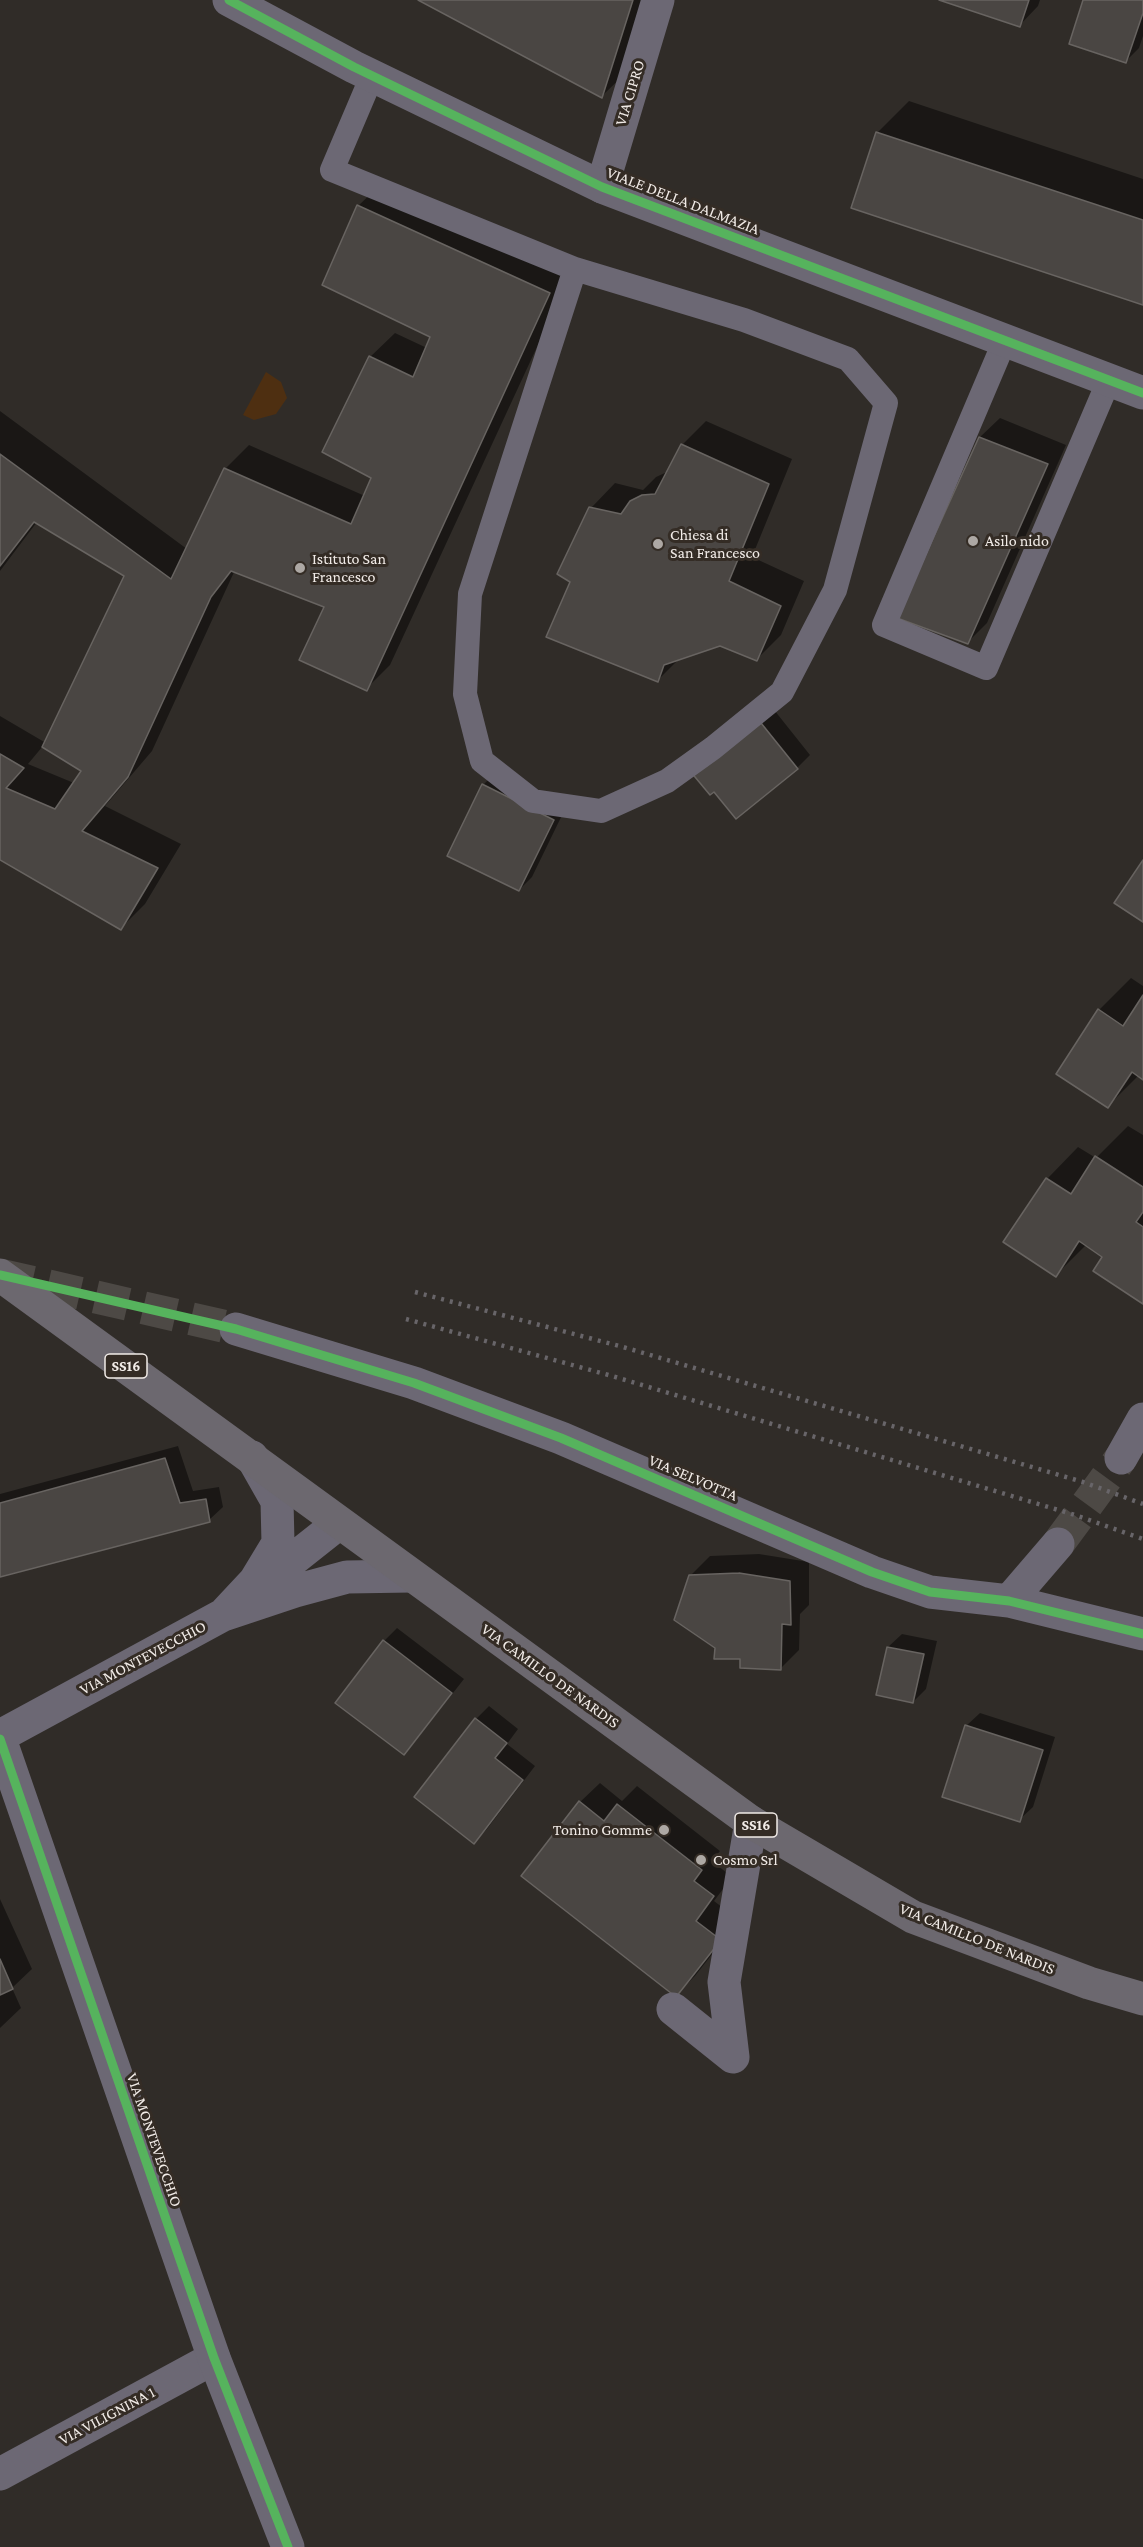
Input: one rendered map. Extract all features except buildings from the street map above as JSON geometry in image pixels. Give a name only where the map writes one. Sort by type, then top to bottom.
[{"type":"main road","name":"VIA CAMILLO DE NARDIS","points":[[0,1275],[751,1822],[913,1917],[1089,1983],[1143,1999]]},
{"type":"street","name":"VIALE DELLA DALMAZIA","points":[[229,0],[372,76],[602,187],[1143,393]]},
{"type":"street","name":"VIA CIPRO","points":[[602,187],[658,0]]},
{"type":"street","name":"VIA SELVOTTA","points":[[236,1329],[414,1383],[561,1438],[872,1572],[930,1592],[1009,1601],[1143,1634]]},
{"type":"street","points":[[1121,1458],[1143,1419]]},
{"type":"street","name":"VIA MONTEVECCHIO","points":[[223,1615],[255,1581],[278,1543],[277,1501],[252,1457]]},
{"type":"street","name":"VIA MONTEVECCHIO","points":[[288,2547],[214,2358],[0,1738],[223,1615],[339,1522]]},
{"type":"street","points":[[1009,1601],[1058,1544]]},
{"type":"street","name":"VIA MONTEVECCHIO","points":[[223,1615],[295,1591],[347,1577],[411,1576]]},
{"type":"street","points":[[673,2009],[733,2057],[724,1982],[751,1822]]},
{"type":"street","name":"VIA VILIGNINA 1","points":[[0,2474],[214,2358]]},
{"type":"lane","points":[[372,76],[332,170],[575,269],[744,320],[848,359],[886,403],[835,590],[782,692],[713,748],[667,781],[602,811],[533,801],[482,761],[465,694],[470,594],[575,269]]},
{"type":"lane","points":[[1005,340],[884,625],[986,668],[1109,380]]},
{"type":"shaded area","points":[[266,372],[281,382],[287,398],[276,414],[254,420],[243,415]]},
{"type":"tunnel","points":[[0,1275],[236,1329]]},
{"type":"tunnel","points":[[1058,1544],[1121,1458]]},
{"type":"railway","points":[[415,1292],[623,1347],[1083,1482],[1143,1504]]},
{"type":"railway","points":[[406,1319],[612,1376],[1075,1515],[1143,1539]]},
{"type":"cycle path","points":[[229,0],[354,67],[602,187],[1143,393]]},
{"type":"cycle path","points":[[0,1275],[236,1329],[414,1383],[561,1438],[872,1572],[930,1592],[1009,1601],[1143,1634]]},
{"type":"cycle path","points":[[0,1739],[214,2358],[288,2547]]},
{"type":"place","name":"Asilo nido","points":[[973,541]]},
{"type":"place","name":"Chiesa di San Francesco","points":[[658,544]]},
{"type":"place","name":"Istituto San Francesco","points":[[300,568]]},
{"type":"place","name":"Tonino Gomme","points":[[664,1830]]},
{"type":"place","name":"Cosmo Srl","points":[[701,1860]]}]
